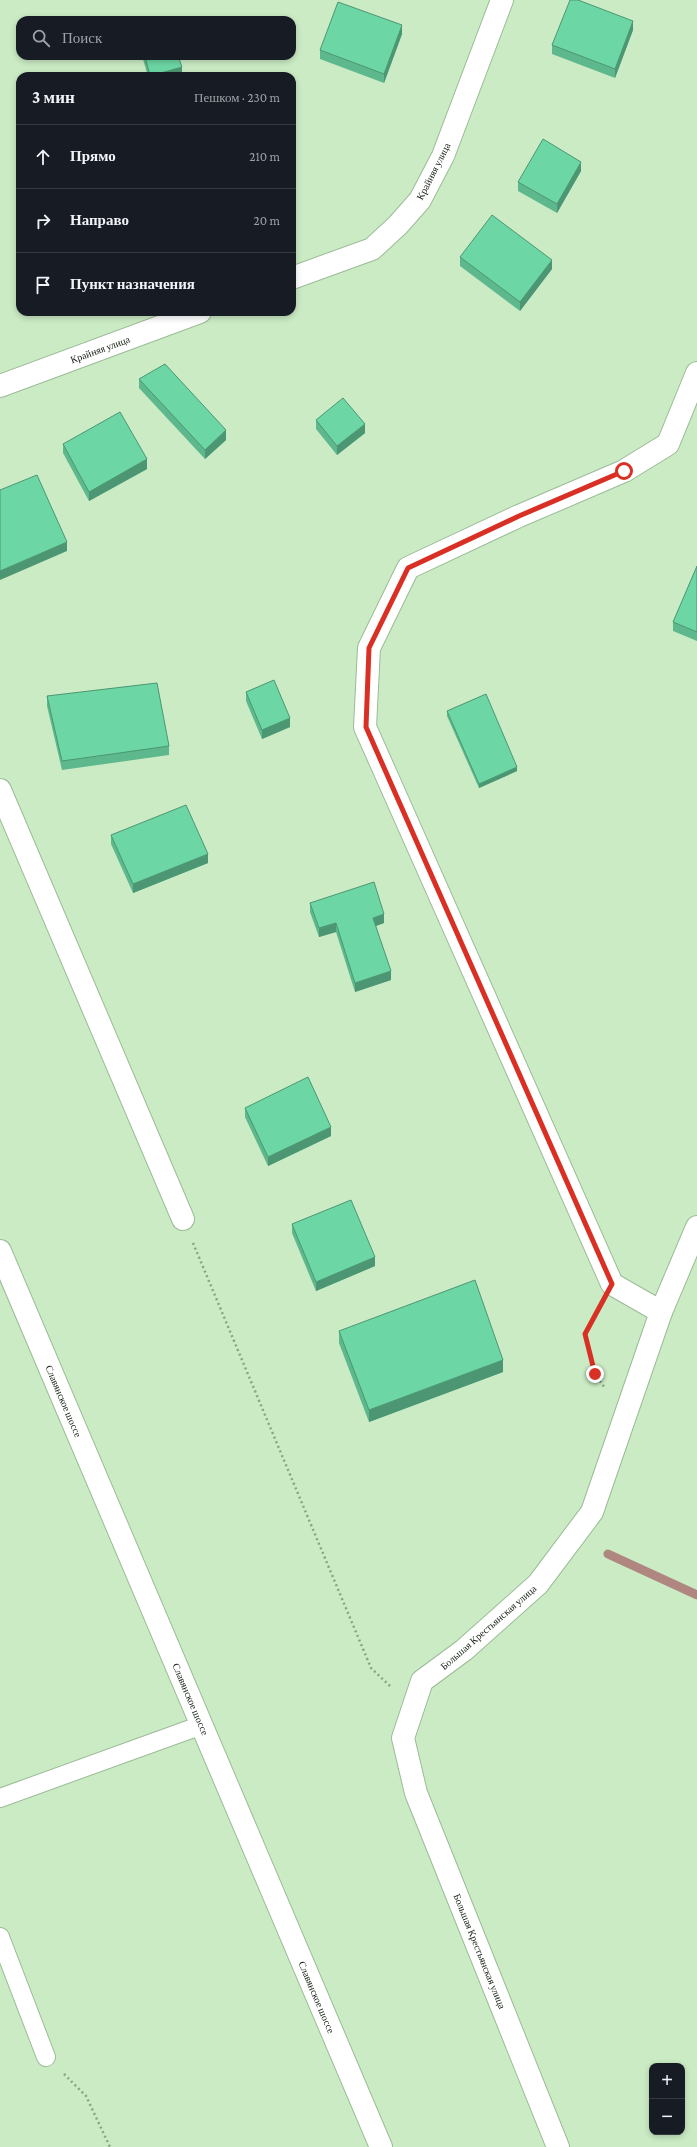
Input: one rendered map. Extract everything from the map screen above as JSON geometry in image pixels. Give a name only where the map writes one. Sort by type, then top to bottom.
[{"type":"street","name":"Крайняя улица","points":[[296,277],[372,249],[398,225],[420,200],[443,156],[502,0]]},
{"type":"street","name":"Крайняя улица","points":[[0,386],[189,316]]},
{"type":"street","points":[[661,1312],[612,1284],[366,727],[369,648],[408,568],[519,516],[624,471],[668,444],[697,373]]},
{"type":"street","points":[[0,790],[183,1219]]},
{"type":"street","name":"Большая Крестьянская улица","points":[[558,2147],[416,1793],[403,1738],[422,1681],[464,1650],[538,1584],[592,1512],[661,1312],[697,1227]]},
{"type":"street","name":"Славянское шоссе","points":[[0,1251],[381,2147]]},
{"type":"lane","points":[[0,1798],[202,1725]]},
{"type":"lane","points":[[0,1937],[46,2057]]},
{"type":"path","points":[[183,1219],[371,1668],[414,1708]]},
{"type":"path","points":[[612,1284],[585,1334],[595,1374],[624,1418]]},
{"type":"path","points":[[46,2057],[86,2096],[110,2147]]},
{"type":"building","points":[[570,0],[578,0],[633,21],[615,69],[552,45]]},
{"type":"building","points":[[338,2],[402,25],[384,74],[320,50]]},
{"type":"building","points":[[146,60],[179,60],[182,67],[164,72],[149,72]]},
{"type":"building","points":[[543,139],[581,162],[557,204],[518,182]]},
{"type":"building","points":[[492,215],[552,260],[520,302],[460,257]]},
{"type":"building","points":[[165,364],[226,430],[205,450],[139,379]]},
{"type":"building","points":[[343,398],[365,424],[337,446],[316,420]]},
{"type":"building","points":[[120,412],[147,459],[89,492],[63,444]]},
{"type":"building","points":[[37,475],[67,542],[0,571],[0,490]]},
{"type":"building","points":[[697,566],[697,632],[673,622]]},
{"type":"building","points":[[274,680],[290,718],[262,730],[246,692]]},
{"type":"building","points":[[157,683],[169,746],[62,761],[47,696]]},
{"type":"building","points":[[486,694],[517,767],[479,784],[447,711]]},
{"type":"building","points":[[186,805],[208,854],[133,884],[111,835]]},
{"type":"building","points":[[374,882],[384,914],[373,918],[391,971],[355,983],[336,923],[319,928],[310,903]]},
{"type":"building","points":[[308,1077],[331,1127],[268,1157],[245,1108]]},
{"type":"building","points":[[351,1200],[375,1257],[316,1282],[292,1224]]},
{"type":"building","points":[[475,1280],[503,1360],[369,1410],[339,1331]]},
{"type":"waterway","points":[[608,1554],[697,1595]]},
{"type":"route","points":[[595,1374],[585,1334],[612,1284],[366,727],[369,648],[408,568],[519,516],[624,471]]}]
